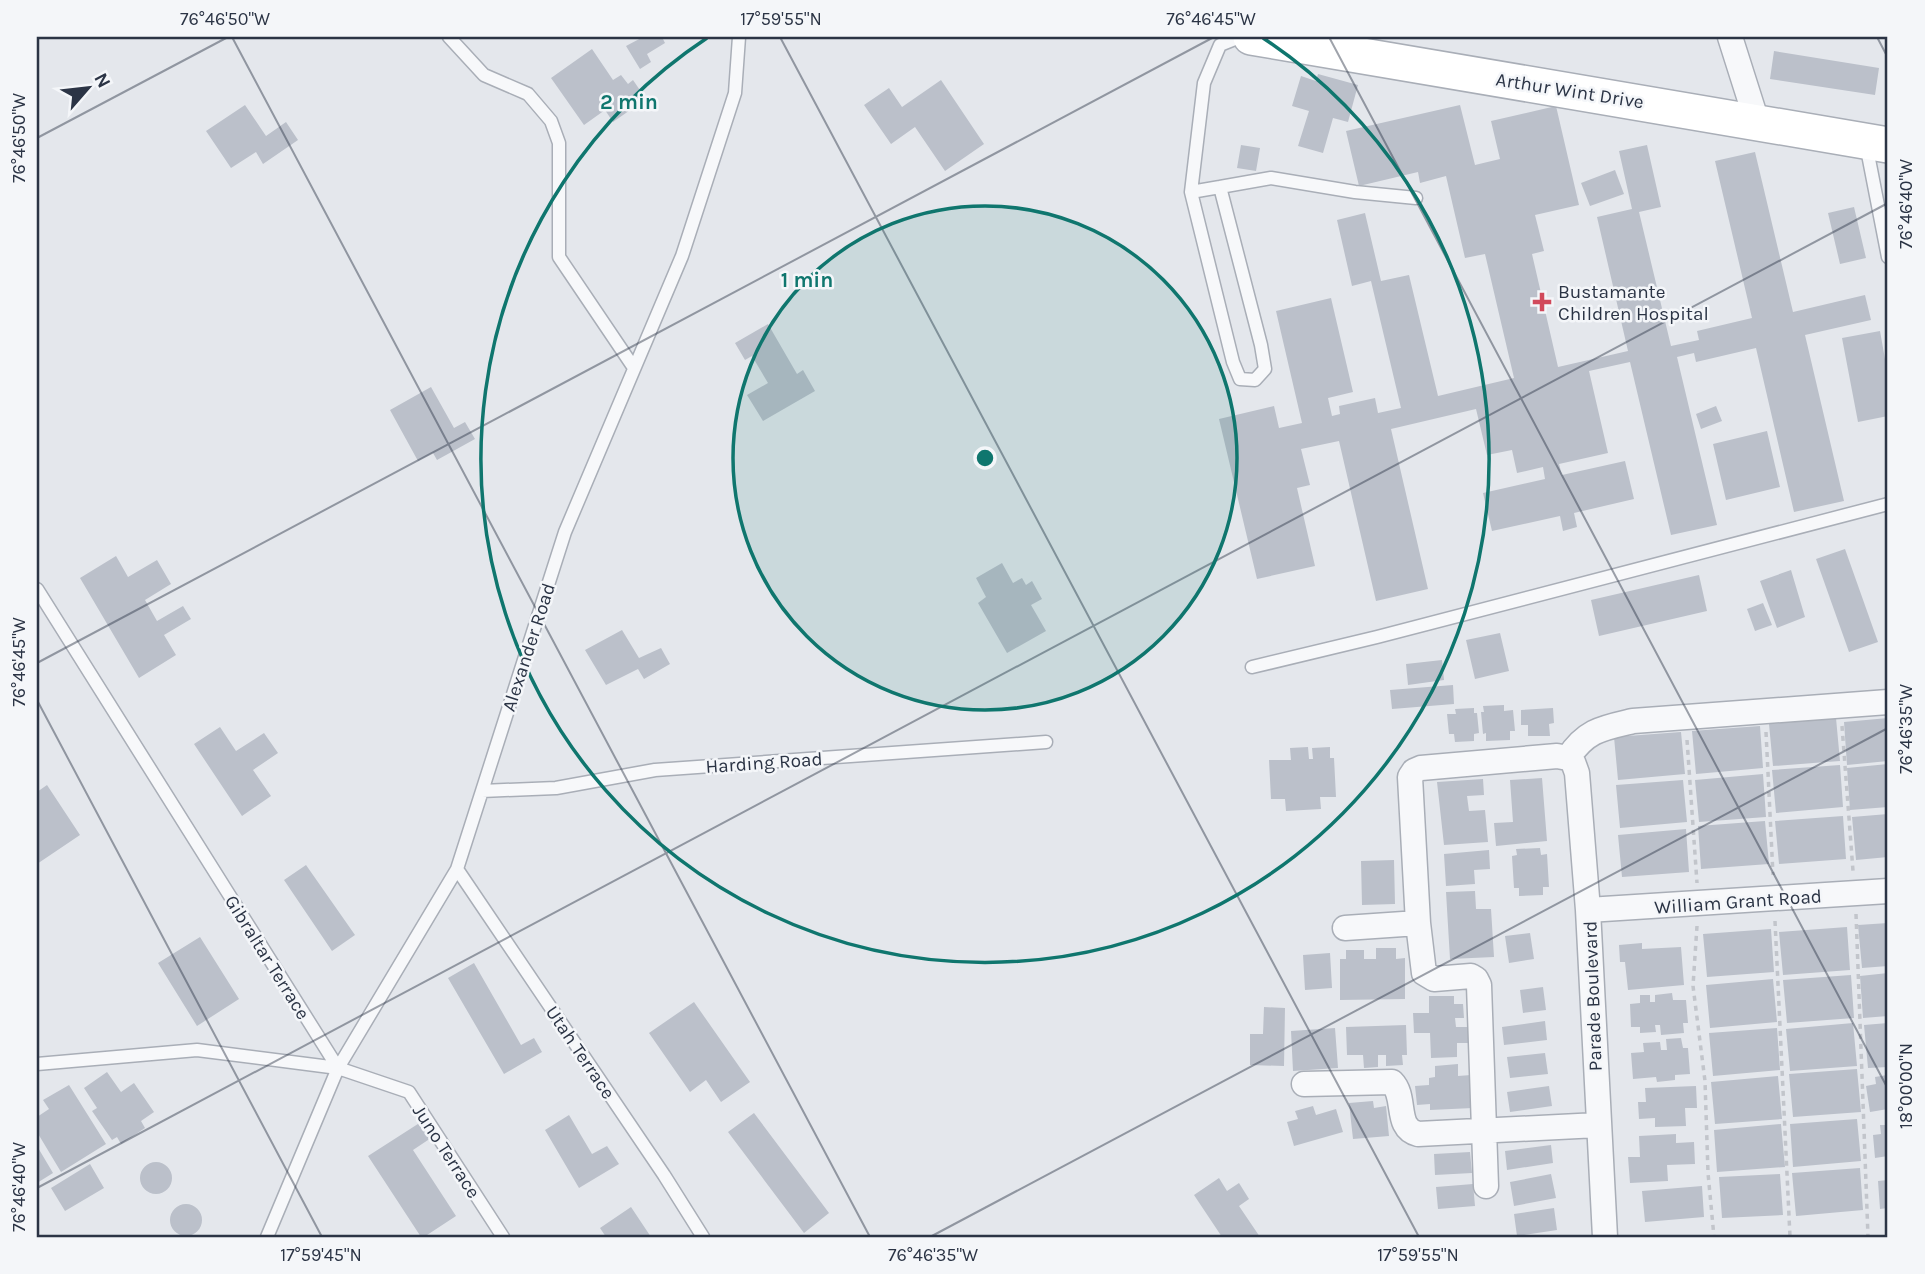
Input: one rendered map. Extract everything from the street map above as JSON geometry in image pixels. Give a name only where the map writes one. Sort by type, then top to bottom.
[{"type":"main road","name":"Arthur Wint Drive","points":[[1251,37],[1877,143]]},
{"type":"street","points":[[1730,37],[1757,122]]},
{"type":"street","points":[[1486,1186],[1478,982],[1471,976],[1434,979],[1426,976],[1423,969],[1410,782],[1412,774],[1421,768],[1557,756],[1568,758],[1578,742],[1602,728],[1633,721],[1888,702]]},
{"type":"street","name":"Parade Boulevard","points":[[1568,758],[1573,762],[1577,773],[1588,910],[1605,1237]]},
{"type":"street","name":"William Grant Road","points":[[1588,910],[1888,891]]},
{"type":"street","points":[[1345,928],[1418,923]]},
{"type":"street","points":[[1304,1084],[1389,1080],[1398,1088],[1404,1124],[1409,1131],[1418,1134],[1598,1125]]},
{"type":"lane","points":[[449,37],[484,75],[528,94],[551,121],[559,143],[559,257],[634,368]]},
{"type":"lane","name":"Alexander Road","points":[[267,1237],[338,1068],[457,869],[565,532],[682,256],[735,93],[740,37]]},
{"type":"lane","points":[[1220,187],[1261,345],[1265,369],[1255,380],[1240,379],[1233,362],[1191,191],[1204,83],[1220,45],[1240,37]]},
{"type":"lane","points":[[1877,143],[1888,257]]},
{"type":"lane","points":[[1191,191],[1271,178],[1355,192],[1416,198]]},
{"type":"lane","points":[[1252,667],[1888,504]]},
{"type":"lane","name":"Gibraltar Terrace","points":[[37,589],[338,1068]]},
{"type":"lane","name":"Harding Road","points":[[482,791],[556,788],[655,770],[1046,742]]},
{"type":"lane","name":"Utah Terrace","points":[[457,869],[703,1237]]},
{"type":"lane","points":[[37,1064],[197,1050],[338,1068]]},
{"type":"lane","name":"Juno Terrace","points":[[338,1068],[409,1092],[503,1237]]},
{"type":"path","points":[[1841,705],[1855,893],[1868,1237]]},
{"type":"path","points":[[1765,711],[1790,1237]]},
{"type":"path","points":[[1686,717],[1698,904],[1693,986],[1705,1091],[1714,1237]]},
{"type":"building","points":[[643,37],[662,37],[665,43],[647,54],[651,62],[640,69],[626,46]]},
{"type":"building","points":[[592,49],[613,80],[621,75],[628,84],[633,80],[646,99],[613,122],[605,110],[584,125],[551,78]]},
{"type":"building","points":[[1774,51],[1879,68],[1875,95],[1770,79]]},
{"type":"building","points":[[1318,74],[1358,85],[1348,122],[1333,118],[1323,153],[1298,146],[1309,111],[1292,106],[1301,76],[1316,81]]},
{"type":"building","points":[[941,80],[984,144],[945,171],[915,127],[891,144],[864,105],[889,88],[902,107]]},
{"type":"building","points":[[245,105],[266,136],[286,122],[298,140],[263,164],[256,152],[231,168],[206,131]]},
{"type":"building","points":[[1460,105],[1475,165],[1500,159],[1491,121],[1556,106],[1579,205],[1535,215],[1544,251],[1532,254],[1558,367],[1628,351],[1597,217],[1632,209],[1619,151],[1647,145],[1661,207],[1639,212],[1671,346],[1699,340],[1697,331],[1752,318],[1715,161],[1755,152],[1793,312],[1865,295],[1871,320],[1805,335],[1844,501],[1794,512],[1756,348],[1696,362],[1694,353],[1677,357],[1717,525],[1671,535],[1630,362],[1589,371],[1608,453],[1559,464],[1562,475],[1625,461],[1634,499],[1574,513],[1577,527],[1563,531],[1560,516],[1492,531],[1483,493],[1545,479],[1543,467],[1517,473],[1512,450],[1487,455],[1476,409],[1391,429],[1428,589],[1376,601],[1339,441],[1301,449],[1310,485],[1297,488],[1315,566],[1257,579],[1219,419],[1274,406],[1279,428],[1302,423],[1276,311],[1331,298],[1353,392],[1328,398],[1332,416],[1340,414],[1339,406],[1375,398],[1378,413],[1401,408],[1371,281],[1352,286],[1337,220],[1365,213],[1381,281],[1409,275],[1438,396],[1514,378],[1485,254],[1465,258],[1446,176],[1420,183],[1418,172],[1359,186],[1346,131]]},
{"type":"building","points":[[1241,145],[1260,148],[1256,171],[1237,168]]},
{"type":"building","points":[[1615,170],[1624,194],[1590,206],[1581,183]]},
{"type":"building","points":[[1854,207],[1866,258],[1840,264],[1828,213]]},
{"type":"building","points":[[768,324],[797,374],[803,370],[815,391],[763,421],[747,395],[768,383],[752,356],[745,360],[735,343]]},
{"type":"building","points":[[1880,331],[1888,376],[1888,416],[1858,422],[1842,338]]},
{"type":"building","points":[[431,387],[454,428],[465,422],[475,439],[437,460],[433,453],[418,461],[390,410]]},
{"type":"building","points":[[1716,406],[1722,421],[1701,429],[1696,414]]},
{"type":"building","points":[[1767,431],[1780,487],[1726,500],[1713,444]]},
{"type":"building","points":[[1845,549],[1878,642],[1849,652],[1816,559]]},
{"type":"building","points":[[116,556],[128,577],[157,560],[171,584],[145,600],[157,621],[183,606],[191,619],[164,635],[176,655],[139,678],[80,578]]},
{"type":"building","points":[[1002,563],[1013,583],[1022,578],[1026,585],[1032,581],[1042,599],[1031,605],[1046,631],[1007,653],[978,603],[986,597],[976,578]]},
{"type":"building","points":[[1791,570],[1805,617],[1777,628],[1760,581]]},
{"type":"building","points":[[1699,575],[1707,611],[1599,636],[1591,600]]},
{"type":"building","points":[[1763,603],[1772,625],[1755,631],[1747,609]]},
{"type":"building","points":[[622,630],[639,658],[661,648],[670,664],[644,679],[638,669],[606,685],[585,650]]},
{"type":"building","points":[[1500,633],[1509,671],[1475,679],[1466,640]]},
{"type":"building","points":[[1442,660],[1444,680],[1408,685],[1406,664]]},
{"type":"building","points":[[1453,685],[1454,704],[1392,709],[1390,690]]},
{"type":"building","points":[[1504,705],[1504,711],[1513,710],[1515,731],[1510,731],[1510,740],[1486,741],[1481,712],[1484,712],[1483,706]]},
{"type":"building","points":[[1474,708],[1479,733],[1474,734],[1474,741],[1455,742],[1454,734],[1449,734],[1447,714],[1456,714],[1455,709]]},
{"type":"building","points":[[1553,708],[1554,723],[1549,724],[1550,736],[1528,736],[1528,725],[1521,725],[1521,710]]},
{"type":"building","points":[[1836,718],[1840,761],[1773,766],[1769,724]]},
{"type":"building","points":[[1888,718],[1888,761],[1847,765],[1844,722]]},
{"type":"building","points":[[1760,726],[1763,768],[1696,774],[1692,731]]},
{"type":"building","points":[[220,727],[236,751],[264,733],[278,753],[253,770],[271,796],[242,816],[194,744]]},
{"type":"building","points":[[1681,732],[1685,774],[1618,780],[1614,737]]},
{"type":"building","points":[[1308,747],[1309,759],[1313,759],[1312,748],[1330,747],[1330,758],[1334,758],[1336,797],[1320,797],[1321,809],[1286,811],[1285,799],[1271,799],[1269,760],[1291,760],[1290,748]]},
{"type":"building","points":[[1888,764],[1888,807],[1850,810],[1847,768]]},
{"type":"building","points":[[1840,765],[1843,807],[1776,813],[1772,770]]},
{"type":"building","points":[[1763,774],[1766,817],[1699,822],[1695,780]]},
{"type":"building","points":[[1542,778],[1547,841],[1496,846],[1494,823],[1513,822],[1510,780]]},
{"type":"building","points":[[1483,779],[1484,795],[1467,796],[1469,811],[1485,810],[1488,842],[1444,845],[1437,782]]},
{"type":"building","points":[[1683,780],[1687,822],[1620,828],[1616,785]]},
{"type":"building","points":[[47,785],[80,835],[37,864],[37,792]]},
{"type":"building","points":[[1888,814],[1888,857],[1856,860],[1852,817]]},
{"type":"building","points":[[1843,816],[1846,859],[1779,864],[1775,821]]},
{"type":"building","points":[[1765,821],[1769,864],[1701,869],[1698,826]]},
{"type":"building","points":[[1686,829],[1689,872],[1622,877],[1618,835]]},
{"type":"building","points":[[1540,848],[1541,855],[1547,854],[1549,887],[1543,887],[1543,895],[1519,896],[1519,888],[1514,888],[1512,856],[1517,855],[1516,849]]},
{"type":"building","points":[[1489,850],[1490,869],[1474,870],[1475,884],[1446,886],[1444,854]]},
{"type":"building","points":[[1394,860],[1395,904],[1362,905],[1361,861]]},
{"type":"building","points":[[306,865],[355,935],[332,951],[284,880]]},
{"type":"building","points":[[1475,891],[1476,909],[1491,909],[1494,957],[1450,959],[1446,892]]},
{"type":"building","points":[[1888,923],[1888,966],[1862,968],[1858,925]]},
{"type":"building","points":[[1847,927],[1850,970],[1783,975],[1779,932]]},
{"type":"building","points":[[1771,929],[1774,972],[1707,977],[1703,934]]},
{"type":"building","points":[[1530,933],[1534,959],[1509,963],[1505,936]]},
{"type":"building","points":[[200,937],[239,999],[197,1026],[158,963]]},
{"type":"building","points":[[1642,943],[1642,949],[1681,947],[1684,985],[1628,990],[1625,962],[1620,962],[1619,945]]},
{"type":"building","points":[[1376,948],[1396,948],[1396,959],[1405,958],[1405,999],[1340,1000],[1340,959],[1346,959],[1346,950],[1364,950],[1364,959],[1376,959]]},
{"type":"building","points":[[1330,953],[1332,988],[1305,990],[1303,955]]},
{"type":"building","points":[[474,963],[521,1045],[534,1038],[542,1052],[504,1074],[448,978]]},
{"type":"building","points":[[1888,973],[1888,1016],[1863,1018],[1860,976]]},
{"type":"building","points":[[1851,975],[1854,1018],[1787,1023],[1783,980]]},
{"type":"building","points":[[1773,979],[1777,1022],[1710,1028],[1706,985]]},
{"type":"building","points":[[1543,987],[1546,1010],[1523,1013],[1520,990]]},
{"type":"building","points":[[1672,993],[1673,1000],[1686,1000],[1688,1023],[1683,1023],[1684,1033],[1661,1035],[1660,1025],[1655,1025],[1656,1032],[1640,1033],[1640,1027],[1631,1027],[1630,1004],[1640,1003],[1640,995],[1650,995],[1650,1002],[1655,1002],[1655,995]]},
{"type":"building","points":[[1429,996],[1454,996],[1454,1004],[1463,1004],[1464,1018],[1455,1018],[1456,1027],[1469,1027],[1470,1043],[1457,1043],[1457,1057],[1431,1058],[1430,1033],[1414,1033],[1413,1013],[1429,1013]]},
{"type":"building","points":[[694,1002],[750,1082],[721,1102],[706,1080],[690,1092],[649,1033]]},
{"type":"building","points":[[1264,1007],[1285,1008],[1284,1066],[1250,1065],[1250,1034],[1263,1034]]},
{"type":"building","points":[[1545,1021],[1547,1040],[1504,1045],[1502,1027]]},
{"type":"building","points":[[1853,1023],[1857,1066],[1790,1071],[1786,1029]]},
{"type":"building","points":[[1888,1023],[1888,1067],[1868,1068],[1864,1025]]},
{"type":"building","points":[[1406,1025],[1407,1055],[1402,1055],[1403,1065],[1386,1066],[1386,1055],[1378,1055],[1378,1067],[1364,1068],[1363,1055],[1347,1055],[1346,1027]]},
{"type":"building","points":[[1335,1028],[1338,1068],[1293,1071],[1291,1031]]},
{"type":"building","points":[[1777,1028],[1780,1070],[1713,1076],[1709,1033]]},
{"type":"building","points":[[1681,1038],[1683,1048],[1688,1048],[1690,1074],[1675,1075],[1675,1080],[1657,1082],[1656,1077],[1633,1079],[1631,1053],[1644,1052],[1643,1043],[1660,1042],[1661,1050],[1667,1050],[1666,1039]]},
{"type":"building","points":[[1545,1053],[1548,1074],[1510,1078],[1507,1057]]},
{"type":"building","points":[[1458,1064],[1458,1076],[1471,1075],[1473,1108],[1430,1110],[1430,1104],[1417,1105],[1415,1086],[1429,1085],[1429,1078],[1435,1077],[1435,1066]]},
{"type":"building","points":[[1857,1069],[1861,1112],[1793,1117],[1789,1074]]},
{"type":"building","points":[[107,1072],[121,1092],[134,1083],[154,1112],[141,1121],[145,1128],[121,1144],[117,1137],[112,1140],[92,1111],[97,1108],[84,1088]]},
{"type":"building","points":[[1887,1075],[1888,1109],[1870,1112],[1866,1086],[1876,1084],[1875,1077]]},
{"type":"building","points":[[1778,1076],[1782,1119],[1715,1124],[1711,1082]]},
{"type":"building","points":[[69,1085],[106,1144],[61,1172],[37,1132],[37,1117],[49,1109],[43,1100]]},
{"type":"building","points":[[1549,1086],[1552,1106],[1510,1112],[1507,1092]]},
{"type":"building","points":[[1696,1086],[1697,1108],[1685,1108],[1686,1126],[1655,1127],[1655,1118],[1639,1119],[1638,1102],[1646,1102],[1645,1088]]},
{"type":"building","points":[[1373,1101],[1374,1108],[1386,1106],[1389,1136],[1353,1139],[1349,1103]]},
{"type":"building","points":[[1313,1106],[1316,1115],[1336,1109],[1343,1132],[1294,1146],[1287,1122],[1298,1119],[1295,1111]]},
{"type":"building","points":[[754,1113],[829,1213],[804,1233],[728,1132]]},
{"type":"building","points":[[569,1115],[592,1154],[607,1146],[619,1164],[579,1188],[545,1130]]},
{"type":"building","points":[[1857,1119],[1861,1161],[1793,1167],[1790,1124]]},
{"type":"building","points":[[421,1122],[431,1138],[413,1150],[456,1216],[424,1237],[421,1237],[368,1156]]},
{"type":"building","points":[[1781,1124],[1785,1167],[1717,1172],[1714,1130]]},
{"type":"building","points":[[1880,1125],[1888,1125],[1888,1156],[1875,1158],[1873,1135],[1881,1134]]},
{"type":"building","points":[[1676,1134],[1676,1143],[1694,1142],[1695,1164],[1667,1165],[1668,1181],[1630,1183],[1628,1157],[1640,1157],[1639,1136]]},
{"type":"building","points":[[1551,1145],[1553,1163],[1507,1170],[1505,1151]]},
{"type":"building","points":[[37,1146],[53,1173],[37,1183]]},
{"type":"building","points":[[1470,1152],[1472,1173],[1435,1175],[1434,1154]]},
{"type":"building","points":[[156,1162],[168,1166],[172,1178],[168,1190],[156,1194],[144,1190],[140,1178],[144,1166]]},
{"type":"building","points":[[90,1164],[104,1188],[65,1211],[51,1188]]},
{"type":"building","points":[[1860,1168],[1863,1210],[1796,1216],[1792,1173]]},
{"type":"building","points":[[1551,1174],[1556,1198],[1514,1206],[1510,1182]]},
{"type":"building","points":[[1780,1174],[1783,1215],[1722,1218],[1719,1177]]},
{"type":"building","points":[[1219,1178],[1227,1191],[1239,1183],[1249,1199],[1239,1206],[1260,1237],[1222,1237],[1194,1195]]},
{"type":"building","points":[[1888,1180],[1888,1208],[1880,1209],[1878,1181]]},
{"type":"building","points":[[1473,1184],[1475,1206],[1438,1209],[1436,1187]]},
{"type":"building","points":[[1702,1186],[1704,1217],[1645,1222],[1642,1191]]},
{"type":"building","points":[[186,1204],[198,1208],[202,1220],[198,1232],[186,1236],[174,1232],[170,1220],[174,1208]]},
{"type":"building","points":[[631,1207],[651,1237],[606,1237],[600,1228]]},
{"type":"building","points":[[1554,1208],[1557,1230],[1517,1236],[1514,1214]]},
{"type":"place","name":"Bustamante Children Hospital","points":[[1542,302]]}]
